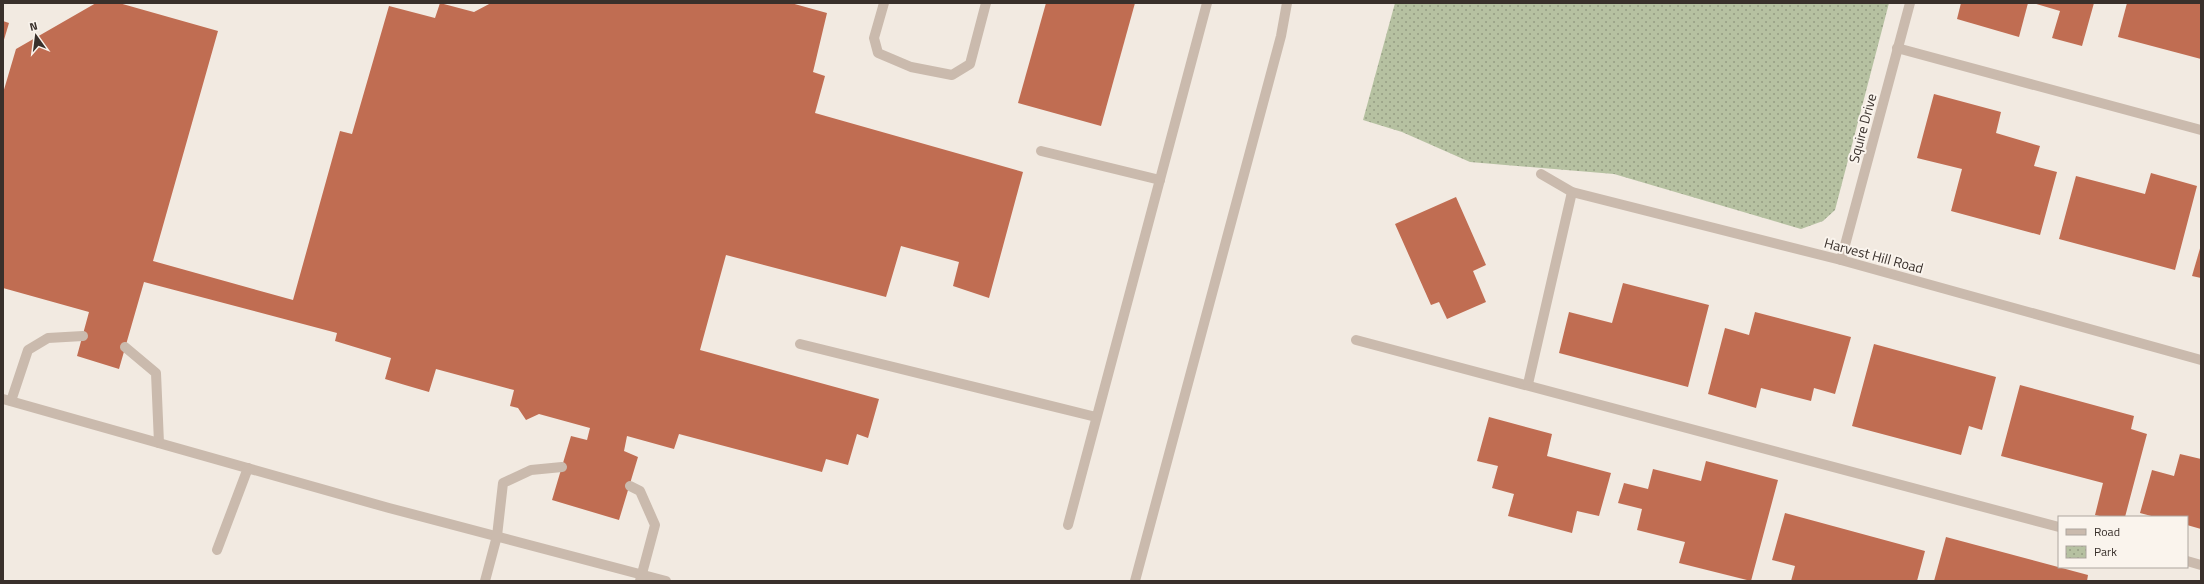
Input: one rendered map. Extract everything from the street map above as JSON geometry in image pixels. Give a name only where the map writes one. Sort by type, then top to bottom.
[{"type":"street","points":[[881,4],[874,38],[878,53],[911,67],[952,75],[970,64],[986,3]]},
{"type":"street","points":[[1068,525],[1207,3]]},
{"type":"street","points":[[1135,581],[1281,36],[1287,3]]},
{"type":"street","name":"Squire Drive","points":[[1841,260],[1910,3]]},
{"type":"street","points":[[1897,48],[2201,130]]},
{"type":"street","points":[[1040,151],[1160,180]]},
{"type":"street","name":"Harvest Hill Road","points":[[1541,174],[1572,192],[1841,260],[2201,360]]},
{"type":"street","points":[[1528,384],[1572,192]]},
{"type":"street","points":[[83,336],[48,338],[28,350],[7,400],[640,577],[666,581]]},
{"type":"street","points":[[1356,340],[1528,384],[2058,527]]},
{"type":"street","points":[[800,344],[1096,416]]},
{"type":"street","points":[[125,347],[156,373],[159,442]]},
{"type":"street","points":[[485,581],[497,536],[503,483],[531,470],[562,467]]},
{"type":"street","points":[[217,550],[248,468]]},
{"type":"street","points":[[630,486],[640,492],[655,525],[640,577]]},
{"type":"street","points":[[2188,561],[2201,565]]},
{"type":"green space","points":[[1395,3],[1889,3],[1835,210],[1823,221],[1801,229],[1614,174],[1470,162],[1402,132],[1363,120]]},
{"type":"building","points":[[96,3],[119,3],[218,31],[153,261],[293,300],[340,131],[352,134],[389,6],[435,18],[440,3],[474,12],[491,3],[791,3],[827,13],[813,72],[825,76],[815,113],[1023,172],[989,298],[953,286],[959,262],[901,246],[886,297],[726,255],[700,350],[879,399],[868,438],[857,434],[848,465],[826,459],[822,472],[679,434],[674,449],[627,436],[624,451],[638,457],[619,520],[552,500],[571,436],[587,440],[590,428],[539,414],[526,420],[518,408],[510,406],[514,390],[436,369],[429,392],[405,385],[385,379],[391,358],[335,341],[337,333],[144,282],[119,369],[77,356],[89,312],[3,288],[3,93],[16,49]]},
{"type":"building","points":[[1046,3],[1135,3],[1101,126],[1018,103]]},
{"type":"building","points":[[1961,3],[2028,3],[2019,37],[1957,19]]},
{"type":"building","points":[[2033,3],[2094,3],[2082,46],[2052,38],[2060,11]]},
{"type":"building","points":[[2127,3],[2201,3],[2201,59],[2118,37]]},
{"type":"building","points":[[3,21],[9,23],[3,43]]},
{"type":"building","points":[[1934,94],[2001,112],[1996,133],[2040,146],[2034,166],[2057,172],[2040,235],[1951,211],[1962,169],[1917,158]]},
{"type":"building","points":[[2151,173],[2197,186],[2175,270],[2059,239],[2076,176],[2145,194]]},
{"type":"building","points":[[1456,197],[1486,265],[1473,271],[1486,302],[1447,319],[1439,302],[1431,305],[1395,224]]},
{"type":"building","points":[[2201,245],[2201,278],[2192,276]]},
{"type":"building","points":[[1623,283],[1709,305],[1688,387],[1559,353],[1569,312],[1612,323]]},
{"type":"building","points":[[1755,312],[1851,337],[1835,394],[1814,388],[1811,401],[1761,388],[1756,408],[1708,394],[1725,328],[1749,335]]},
{"type":"building","points":[[1874,344],[1996,377],[1982,430],[1969,426],[1961,455],[1852,426]]},
{"type":"building","points":[[2020,385],[2134,416],[2131,429],[2147,434],[2125,516],[2095,515],[2103,483],[2001,456]]},
{"type":"building","points":[[1489,417],[1552,434],[1547,456],[1611,473],[1599,516],[1577,511],[1572,533],[1508,516],[1514,494],[1492,488],[1498,466],[1477,461]]},
{"type":"building","points":[[2180,454],[2201,459],[2201,529],[2188,525],[2188,516],[2151,516],[2140,513],[2152,470],[2174,476]]},
{"type":"building","points":[[1706,461],[1778,480],[1751,581],[1679,563],[1685,542],[1637,530],[1642,509],[1618,503],[1624,483],[1648,489],[1653,469],[1701,481]]},
{"type":"building","points":[[1785,513],[1925,551],[1917,581],[1791,581],[1795,566],[1772,560]]},
{"type":"building","points":[[1946,537],[2088,575],[2087,581],[1934,581]]}]
